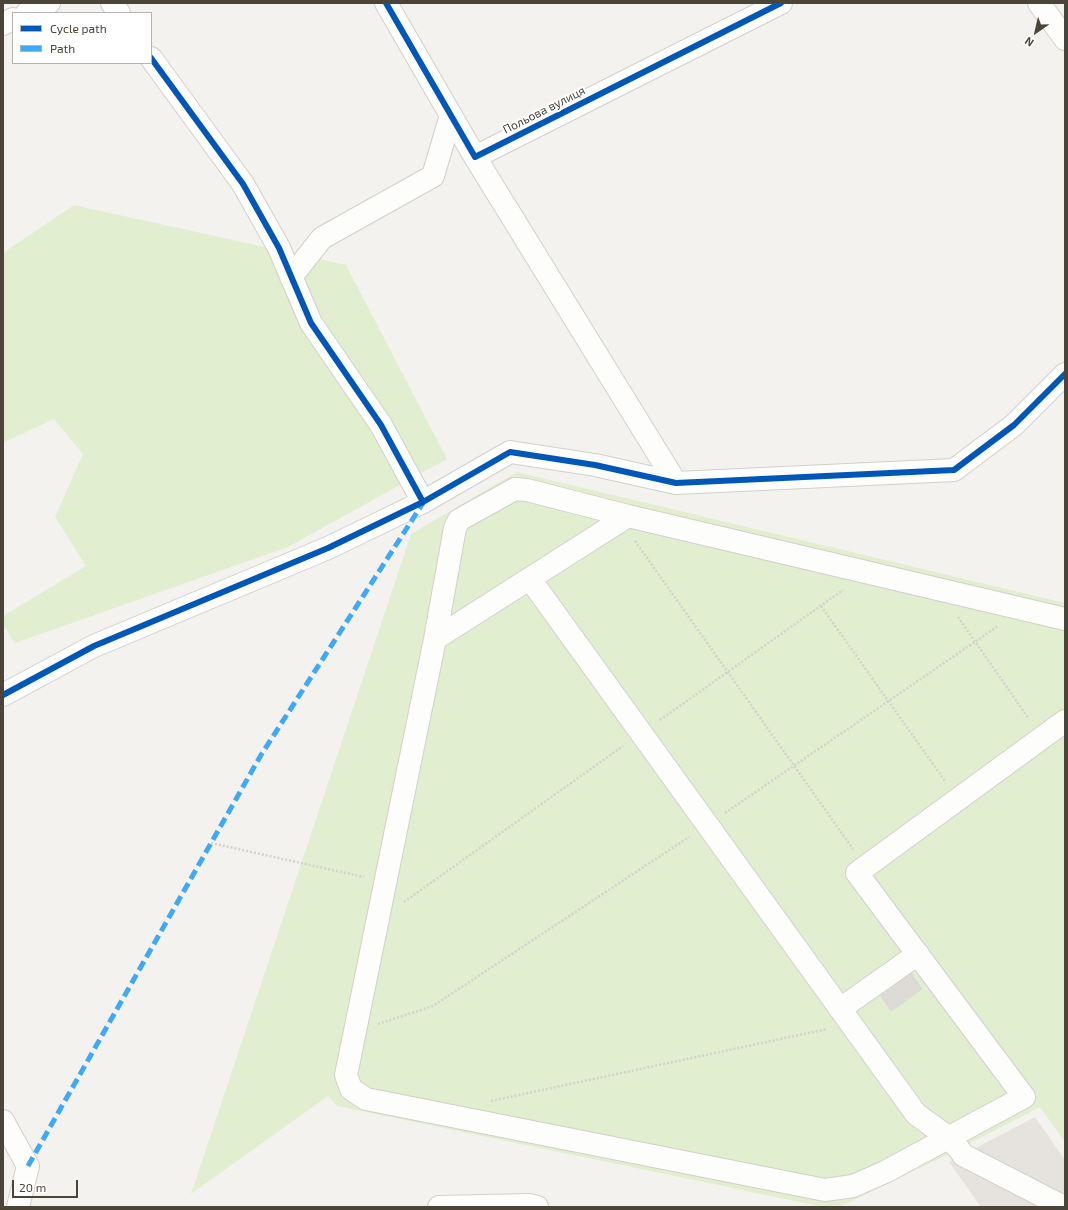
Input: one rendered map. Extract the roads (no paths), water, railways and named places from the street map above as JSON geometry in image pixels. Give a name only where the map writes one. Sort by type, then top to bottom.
[{"type":"street","points":[[29,12],[49,3]]},
{"type":"street","points":[[112,3],[118,12]]},
{"type":"street","points":[[386,3],[475,157],[676,483]]},
{"type":"street","name":"Польова вулиця","points":[[475,157],[781,3]]},
{"type":"street","points":[[1039,3],[1065,39]]},
{"type":"street","points":[[3,24],[12,20]]},
{"type":"street","points":[[152,59],[243,184],[279,248],[311,323],[381,425],[423,502]]},
{"type":"street","points":[[291,278],[322,238],[433,176],[451,115]]},
{"type":"street","points":[[3,695],[94,646],[328,548],[423,502],[510,452],[596,465],[676,483],[954,470],[1014,425],[1065,374]]},
{"type":"street","points":[[1065,619],[624,518],[527,490],[515,489],[459,520],[455,528],[435,639],[346,1075],[351,1089],[366,1099],[825,1190],[853,1186],[885,1172],[1024,1097],[857,873],[1065,721]]},
{"type":"street","points":[[435,639],[624,518]]},
{"type":"street","points":[[530,579],[916,1114],[949,1138],[963,1155],[1064,1207]]},
{"type":"street","points":[[846,1016],[918,954]]},
{"type":"street","points":[[3,1121],[28,1166],[18,1207]]},
{"type":"street","points":[[439,1207],[529,1205],[537,1207]]}]
